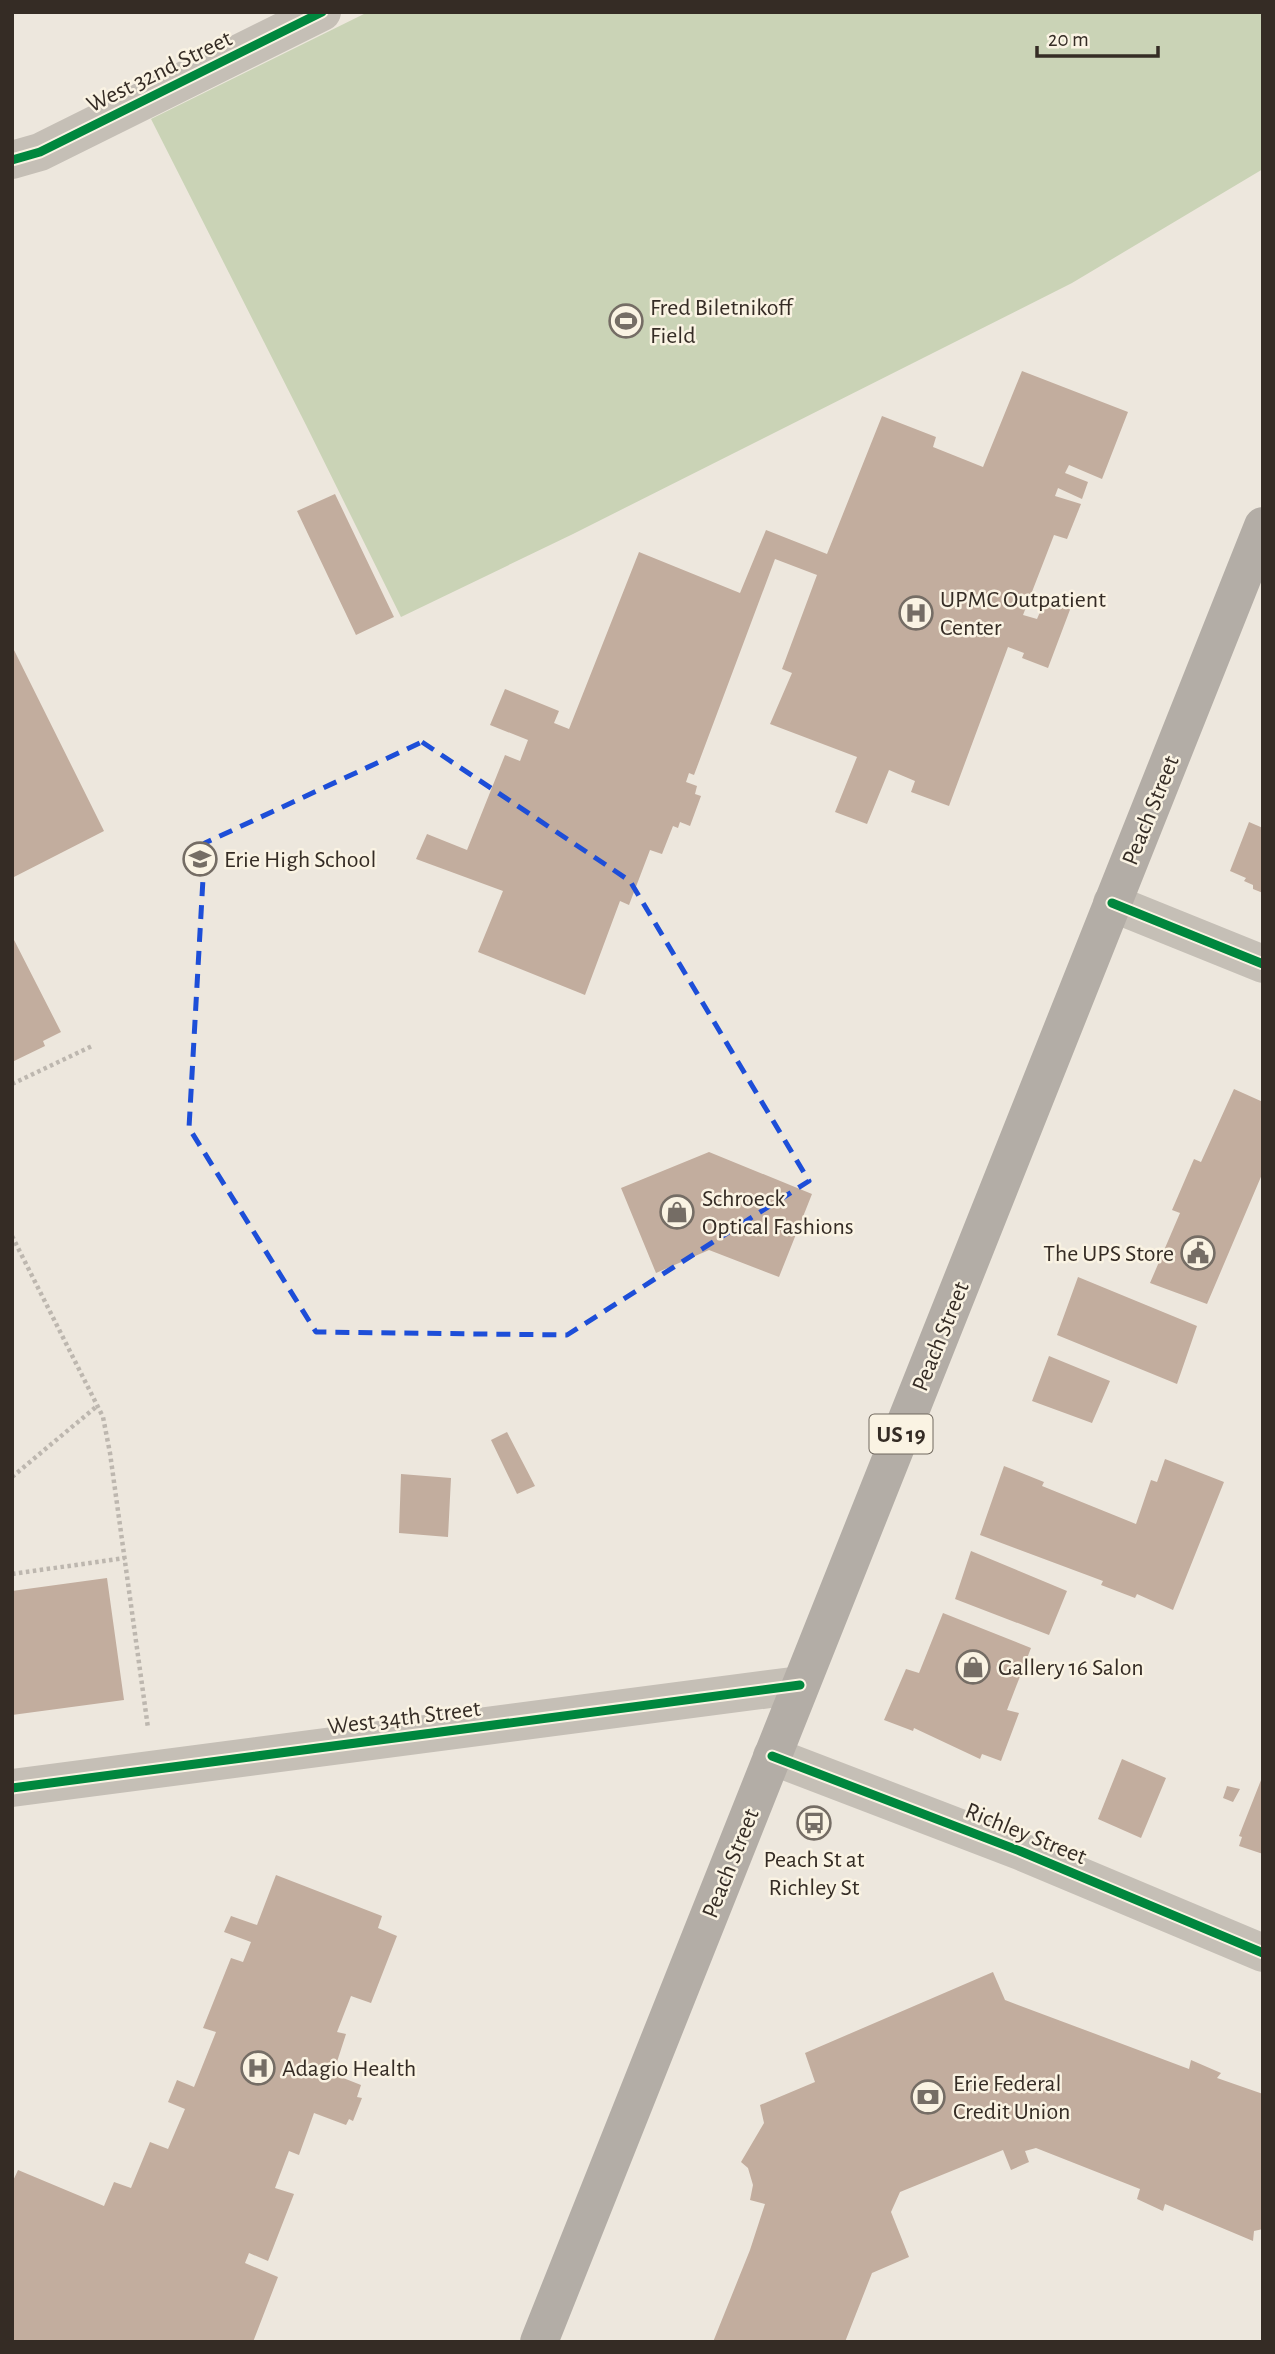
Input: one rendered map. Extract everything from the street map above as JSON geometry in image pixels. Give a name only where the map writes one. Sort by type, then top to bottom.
[{"type":"main road","name":"Peach Street","points":[[539,2342],[1263,526]]},
{"type":"street","name":"West 32nd Street","points":[[12,160],[40,152],[322,12]]},
{"type":"street","points":[[1112,904],[1263,964]]},
{"type":"street","name":"West 34th Street","points":[[12,1788],[800,1685]]},
{"type":"street","name":"Richley Street","points":[[772,1756],[1020,1851],[1263,1952]]},
{"type":"path","points":[[12,1084],[94,1045]]},
{"type":"path","points":[[12,1236],[103,1417],[148,1728]]},
{"type":"path","points":[[12,1477],[97,1406]]},
{"type":"path","points":[[12,1574],[125,1558]]},
{"type":"highlighted area","points":[[422,742],[630,881],[809,1181],[567,1335],[316,1332],[189,1128],[205,843]]},
{"type":"green space","name":"Fred Biletnikoff Field","points":[[368,12],[1263,12],[1263,169],[1072,283],[573,534],[401,617],[151,119]]},
{"type":"building","points":[[1022,371],[1128,412],[1102,479],[1069,465],[1065,473],[1088,482],[1082,499],[1058,488],[1055,496],[1081,504],[1067,539],[1054,535],[1023,615],[1037,619],[1046,598],[1071,607],[1048,668],[1022,658],[1024,653],[1008,647],[949,806],[911,792],[915,781],[889,770],[867,824],[835,812],[857,757],[770,724],[792,673],[782,669],[817,575],[775,559],[694,775],[689,773],[686,782],[697,786],[695,794],[701,796],[690,826],[680,822],[678,828],[673,826],[662,854],[650,850],[629,905],[620,901],[585,995],[478,952],[503,891],[416,859],[427,834],[467,850],[505,755],[520,761],[528,740],[490,725],[505,689],[559,711],[554,723],[569,729],[639,552],[740,593],[766,530],[827,554],[882,416],[936,437],[933,447],[983,467]]},
{"type":"building","points":[[335,494],[394,617],[356,635],[297,511]]},
{"type":"building","points":[[12,646],[104,831],[12,878]]},
{"type":"building","points":[[1249,822],[1263,828],[1263,893],[1253,889],[1253,885],[1244,881],[1246,878],[1230,871]]},
{"type":"building","points":[[12,936],[61,1032],[43,1041],[45,1046],[12,1062]]},
{"type":"building","points":[[1234,1089],[1263,1102],[1263,1172],[1207,1304],[1150,1283],[1180,1213],[1172,1210],[1194,1159],[1201,1162]]},
{"type":"building","points":[[709,1152],[812,1194],[779,1277],[709,1250],[656,1273],[621,1188]]},
{"type":"building","points":[[1078,1277],[1197,1326],[1177,1384],[1057,1335]]},
{"type":"building","points":[[1049,1356],[1110,1381],[1092,1423],[1032,1401]]},
{"type":"building","points":[[507,1432],[535,1486],[517,1494],[491,1440]]},
{"type":"building","points":[[1165,1459],[1224,1482],[1173,1610],[1137,1594],[1135,1598],[1101,1585],[1103,1581],[980,1535],[1004,1466],[1044,1482],[1042,1486],[1136,1524],[1151,1480],[1157,1482]]},
{"type":"building","points":[[401,1474],[451,1478],[448,1537],[399,1533]]},
{"type":"building","points":[[971,1551],[1067,1591],[1049,1635],[955,1599]]},
{"type":"building","points":[[107,1578],[124,1700],[12,1715],[12,1591]]},
{"type":"building","points":[[943,1613],[1031,1648],[1007,1710],[1019,1713],[1001,1761],[982,1754],[980,1759],[914,1728],[913,1731],[884,1720],[906,1669],[919,1673]]},
{"type":"building","points":[[1122,1759],[1166,1778],[1141,1838],[1098,1819]]},
{"type":"building","points":[[1263,1775],[1263,1854],[1239,1846],[1242,1837],[1239,1836]]},
{"type":"building","points":[[1227,1786],[1240,1789],[1233,1802],[1223,1798]]},
{"type":"building","points":[[276,1875],[382,1916],[378,1928],[397,1936],[371,2003],[351,1996],[337,2032],[346,2034],[333,2074],[361,2085],[357,2097],[362,2098],[353,2121],[349,2119],[346,2125],[314,2113],[299,2155],[289,2151],[275,2188],[294,2194],[268,2261],[249,2253],[245,2263],[278,2277],[253,2342],[12,2342],[12,2183],[18,2170],[104,2206],[114,2182],[131,2188],[150,2142],[168,2149],[185,2109],[168,2102],[177,2080],[194,2087],[216,2032],[203,2028],[231,1958],[243,1962],[251,1942],[224,1932],[231,1916],[257,1925]]},
{"type":"building","points":[[993,1972],[1005,2000],[1189,2069],[1191,2060],[1221,2073],[1217,2078],[1263,2094],[1263,2229],[1254,2231],[1253,2241],[1165,2204],[1163,2211],[1137,2199],[1140,2189],[1036,2148],[1025,2151],[1029,2162],[1011,2170],[1003,2150],[900,2192],[891,2212],[909,2257],[872,2273],[845,2342],[713,2342],[750,2250],[765,2204],[750,2200],[753,2185],[748,2168],[741,2162],[764,2123],[760,2105],[815,2082],[805,2053]]},
{"type":"cycle path","points":[[12,160],[40,152],[322,12]]},
{"type":"cycle path","points":[[1112,903],[1263,964]]},
{"type":"cycle path","points":[[12,1788],[800,1685]]},
{"type":"cycle path","points":[[772,1756],[1020,1851],[1263,1953]]},
{"type":"place","name":"Fred Biletnikoff Field","points":[[626,321]]},
{"type":"place","name":"UPMC Outpatient Center","points":[[916,613]]},
{"type":"place","name":"Erie High School","points":[[200,859]]},
{"type":"place","name":"Schroeck Optical Fashions","points":[[677,1212]]},
{"type":"place","name":"The UPS Store","points":[[1198,1253]]},
{"type":"place","name":"Gallery 16 Salon","points":[[973,1667]]},
{"type":"place","name":"Peach St at Richley St","points":[[814,1823]]},
{"type":"place","name":"Adagio Health","points":[[258,2068]]},
{"type":"place","name":"Erie Federal Credit Union","points":[[928,2097]]}]
